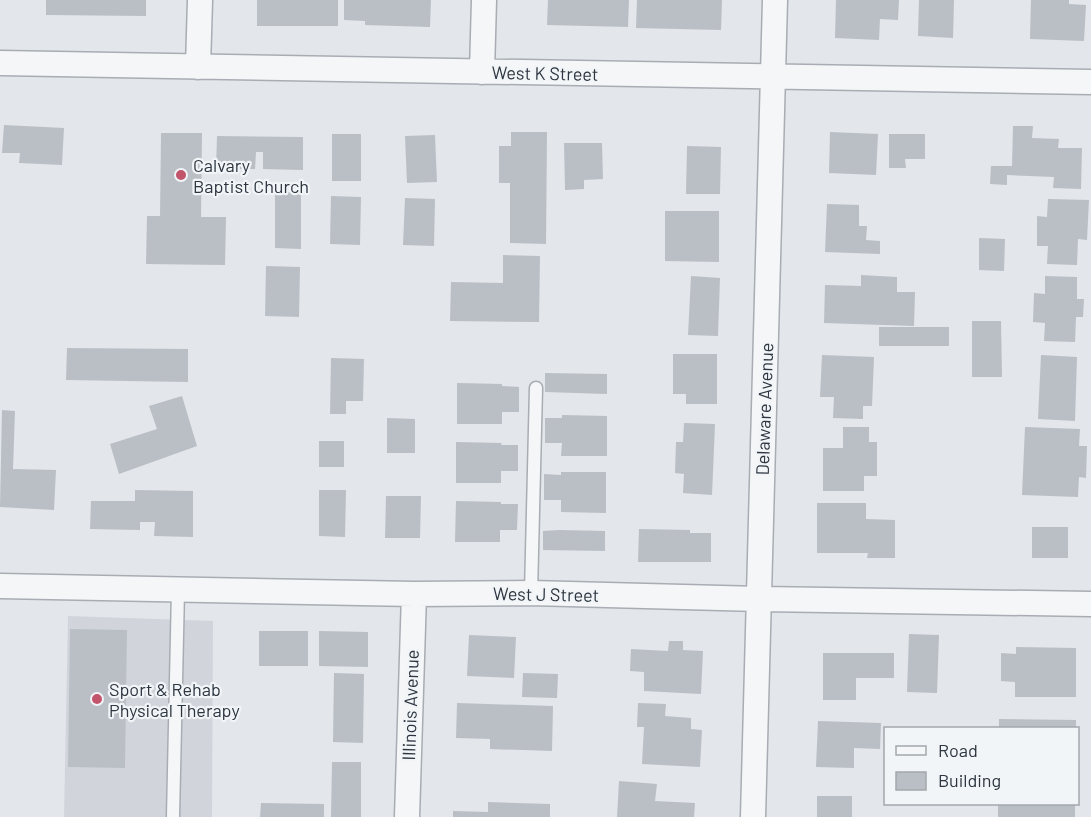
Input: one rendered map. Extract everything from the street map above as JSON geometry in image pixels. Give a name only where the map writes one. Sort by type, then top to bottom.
[{"type":"street","points":[[198,67],[200,0]]},
{"type":"street","points":[[482,72],[484,0]]},
{"type":"street","name":"Delaware Avenue","points":[[753,817],[775,0]]},
{"type":"street","name":"West K Street","points":[[0,63],[1091,82]]},
{"type":"street","name":"West J Street","points":[[0,586],[1091,604]]},
{"type":"street","name":"Illinois Avenue","points":[[407,817],[414,594]]},
{"type":"lane","points":[[531,593],[536,388]]},
{"type":"lane","points":[[173,817],[178,590]]},
{"type":"shaded area","points":[[68,616],[213,621],[212,817],[64,817]]},
{"type":"building","points":[[46,0],[146,0],[146,16],[46,15]]},
{"type":"building","points":[[257,0],[338,0],[338,26],[257,26]]},
{"type":"building","points":[[344,0],[431,0],[430,27],[365,25],[365,21],[344,20]]},
{"type":"building","points":[[548,0],[629,0],[628,27],[547,25]]},
{"type":"building","points":[[637,0],[722,0],[721,30],[636,28]]},
{"type":"building","points":[[836,0],[899,0],[898,20],[880,19],[879,40],[835,38]]},
{"type":"building","points":[[919,0],[954,0],[953,38],[918,36]]},
{"type":"building","points":[[1031,0],[1069,0],[1069,4],[1086,5],[1084,41],[1030,39]]},
{"type":"building","points":[[4,125],[64,128],[62,165],[19,163],[20,153],[2,153]]},
{"type":"building","points":[[1013,126],[1033,126],[1032,138],[1059,139],[1058,148],[1082,148],[1081,189],[1053,188],[1054,177],[1007,175],[1007,185],[990,184],[991,166],[1012,166]]},
{"type":"building","points":[[511,132],[547,132],[546,244],[510,243],[510,183],[499,183],[499,146],[511,146]]},
{"type":"building","points":[[830,132],[878,134],[876,175],[829,173]]},
{"type":"building","name":"Calvary Baptist Church","points":[[161,133],[202,133],[201,217],[226,217],[225,265],[146,264],[147,216],[160,216]]},
{"type":"building","points":[[332,134],[361,134],[361,181],[332,181]]},
{"type":"building","points":[[889,134],[925,134],[925,159],[905,159],[906,168],[889,168]]},
{"type":"building","points":[[435,135],[437,182],[407,183],[405,136]]},
{"type":"building","points":[[217,136],[303,137],[303,170],[263,169],[263,152],[256,152],[255,169],[216,169]]},
{"type":"building","points":[[564,143],[602,143],[603,179],[584,180],[584,189],[565,190]]},
{"type":"building","points":[[687,146],[721,147],[720,194],[686,194]]},
{"type":"building","points":[[275,192],[301,192],[301,249],[275,248]]},
{"type":"building","points":[[331,196],[361,197],[360,245],[330,244]]},
{"type":"building","points":[[405,198],[435,199],[434,246],[403,245]]},
{"type":"building","points":[[1048,199],[1089,200],[1087,240],[1078,239],[1077,265],[1047,264],[1048,246],[1037,246],[1037,216],[1047,217]]},
{"type":"building","points":[[827,204],[859,205],[859,226],[867,226],[866,240],[880,241],[880,254],[825,252]]},
{"type":"building","points":[[665,211],[719,211],[719,262],[665,261]]},
{"type":"building","points":[[979,238],[1005,239],[1004,271],[979,270]]},
{"type":"building","points":[[503,255],[540,256],[539,322],[450,321],[451,282],[503,283]]},
{"type":"building","points":[[266,266],[300,267],[299,317],[265,316]]},
{"type":"building","points":[[861,275],[897,277],[897,292],[915,292],[914,326],[824,323],[825,285],[861,286]]},
{"type":"building","points":[[691,276],[720,278],[718,336],[688,335]]},
{"type":"building","points":[[1045,276],[1077,277],[1077,299],[1084,299],[1083,317],[1076,317],[1075,342],[1044,341],[1045,323],[1033,322],[1034,293],[1045,294]]},
{"type":"building","points":[[972,321],[1001,321],[1002,377],[972,377]]},
{"type":"building","points":[[879,327],[949,327],[949,346],[879,346]]},
{"type":"building","points":[[67,348],[188,349],[188,382],[66,380]]},
{"type":"building","points":[[673,354],[717,354],[717,404],[686,404],[686,394],[673,394]]},
{"type":"building","points":[[822,355],[874,357],[872,406],[863,406],[863,419],[833,418],[834,397],[820,397]]},
{"type":"building","points":[[1041,355],[1077,357],[1075,421],[1038,419]]},
{"type":"building","points":[[331,358],[364,359],[363,401],[346,401],[346,414],[330,414]]},
{"type":"building","points":[[545,373],[607,374],[607,394],[545,392]]},
{"type":"building","points":[[457,383],[502,384],[502,386],[519,387],[519,412],[502,412],[502,424],[457,424]]},
{"type":"building","points":[[182,396],[197,446],[119,474],[110,444],[157,429],[149,406]]},
{"type":"building","points":[[2,410],[15,411],[13,469],[56,470],[54,510],[0,507]]},
{"type":"building","points":[[562,415],[607,416],[607,456],[561,456],[562,443],[545,443],[545,418],[562,418]]},
{"type":"building","points":[[387,418],[415,419],[415,453],[387,453]]},
{"type":"building","points":[[684,423],[715,424],[712,495],[683,493],[684,474],[675,473],[676,442],[683,442]]},
{"type":"building","points":[[843,427],[869,427],[869,442],[877,442],[877,476],[864,476],[864,491],[823,491],[823,448],[843,448]]},
{"type":"building","points":[[1025,427],[1080,429],[1079,446],[1087,446],[1086,478],[1079,477],[1078,497],[1022,495]]},
{"type":"building","points":[[319,441],[344,441],[344,467],[319,467]]},
{"type":"building","points":[[456,442],[518,445],[518,471],[501,471],[501,483],[456,483]]},
{"type":"building","points":[[561,472],[606,472],[606,513],[561,512],[561,500],[544,500],[544,474],[561,475]]},
{"type":"building","points":[[135,490],[193,491],[193,537],[154,536],[155,522],[140,522],[140,530],[90,529],[91,501],[135,501]]},
{"type":"building","points":[[319,490],[346,490],[345,537],[319,536]]},
{"type":"building","points":[[386,496],[421,496],[420,538],[385,538]]},
{"type":"building","points":[[456,501],[518,504],[517,530],[500,530],[500,542],[455,542]]},
{"type":"building","points":[[817,503],[866,503],[866,519],[895,520],[895,558],[867,558],[868,553],[817,553]]},
{"type":"building","points":[[1032,527],[1068,527],[1068,558],[1032,558]]},
{"type":"building","points":[[639,529],[690,530],[690,533],[711,533],[711,562],[638,562]]},
{"type":"building","points":[[543,531],[605,531],[605,551],[543,550]]},
{"type":"building","name":"Sport & Rehab Physical Therapy","points":[[70,629],[127,630],[125,768],[68,767]]},
{"type":"building","points":[[259,631],[308,631],[308,666],[259,666]]},
{"type":"building","points":[[319,631],[368,632],[368,667],[319,666]]},
{"type":"building","points":[[909,634],[939,635],[937,693],[907,692]]},
{"type":"building","points":[[469,635],[516,637],[514,678],[467,676]]},
{"type":"building","points":[[669,641],[683,641],[683,650],[703,651],[701,694],[644,691],[644,672],[630,671],[631,649],[668,651]]},
{"type":"building","points":[[1016,647],[1076,648],[1076,697],[1015,697],[1015,682],[1001,681],[1001,653],[1016,654]]},
{"type":"building","points":[[823,653],[894,653],[894,678],[856,678],[856,700],[823,700]]},
{"type":"building","points":[[334,673],[364,674],[363,743],[333,742]]},
{"type":"building","points":[[523,673],[558,674],[557,698],[522,697]]},
{"type":"building","points":[[457,703],[553,706],[552,751],[490,749],[490,739],[456,738]]},
{"type":"building","points":[[638,703],[666,704],[665,716],[691,718],[691,729],[702,730],[700,767],[642,764],[644,727],[637,727]]},
{"type":"building","points":[[999,719],[1076,720],[1076,727],[999,727]]},
{"type":"building","points":[[818,721],[881,723],[880,749],[854,748],[854,768],[816,767]]},
{"type":"building","points":[[332,762],[361,762],[361,817],[331,817]]},
{"type":"building","points":[[619,781],[657,784],[655,801],[695,803],[694,817],[617,817]]},
{"type":"building","points":[[817,796],[852,796],[852,817],[817,817]]},
{"type":"building","points":[[488,802],[550,804],[550,817],[453,817],[453,811],[488,812]]},
{"type":"building","points":[[261,803],[324,804],[324,817],[260,817]]},
{"type":"building","points":[[998,805],[1075,805],[1075,817],[998,817]]},
{"type":"place","name":"Calvary Baptist Church","points":[[181,175]]},
{"type":"place","name":"Sport & Rehab Physical Therapy","points":[[97,699]]}]
